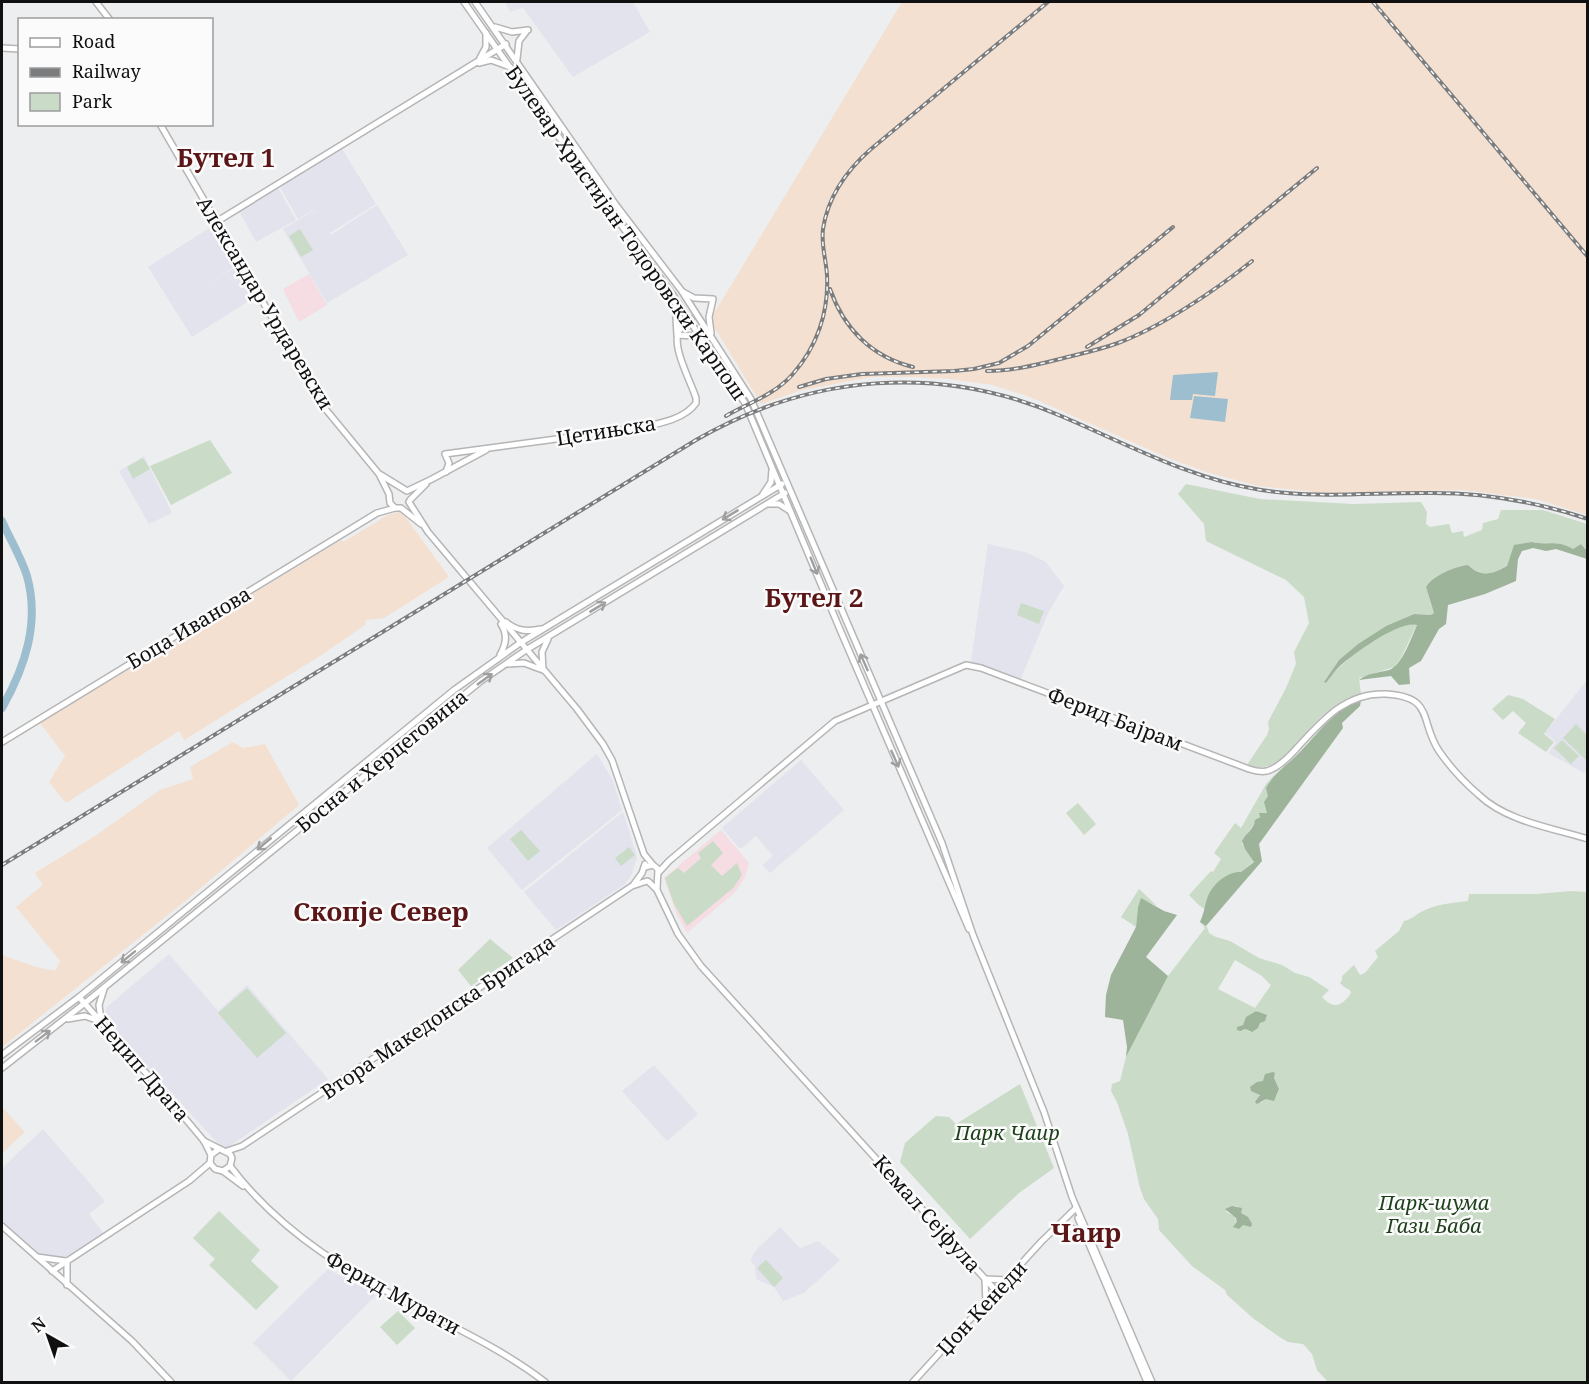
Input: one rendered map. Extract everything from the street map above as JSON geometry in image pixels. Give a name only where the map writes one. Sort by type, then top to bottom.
[{"type":"street","points":[[96,2],[108,18]]},
{"type":"street","name":"Булевар Христијан Тодоровски Карпош","points":[[464,2],[741,394],[772,465],[799,512],[942,843],[973,935],[1033,1081],[1076,1208]]},
{"type":"street","name":"Булевар Христијан Тодоровски Карпош","points":[[476,2],[616,205],[697,314],[751,399],[783,484]]},
{"type":"street","points":[[493,26],[510,32],[528,30],[519,41],[516,60]]},
{"type":"street","points":[[464,69],[484,52],[485,31]]},
{"type":"street","points":[[216,222],[506,44]]},
{"type":"street","points":[[2,48],[18,49]]},
{"type":"street","points":[[464,69],[491,60],[511,68]]},
{"type":"street","name":"Александар Урдаревски","points":[[161,126],[323,406],[379,474],[389,497]]},
{"type":"street","points":[[681,290],[694,298],[712,299],[709,317],[713,340]]},
{"type":"street","name":"Цетињска","points":[[446,472],[449,463],[445,454],[638,428],[658,424],[687,412],[696,403],[696,398],[682,362],[673,295]]},
{"type":"street","points":[[697,314],[679,329],[677,334],[694,336],[706,347]]},
{"type":"street","points":[[421,524],[398,508],[389,497],[393,489],[398,487],[407,490],[446,472],[490,447]]},
{"type":"street","points":[[758,498],[771,482],[772,465]]},
{"type":"street","name":"Александар Урдаревски","points":[[379,474],[398,487]]},
{"type":"street","points":[[398,508],[409,501],[432,479]]},
{"type":"street","name":"Босна и Херцеговина","points":[[2,1055],[79,997],[405,730],[496,659],[783,484]]},
{"type":"street","points":[[407,490],[409,501],[421,524],[577,709],[612,760],[644,854],[644,870],[648,881],[657,890]]},
{"type":"street","name":"Булевар Христијан Тодоровски Карпош","points":[[787,492],[791,512],[872,705],[965,922],[973,935]]},
{"type":"street","name":"Босна и Херцеговина","points":[[2,1068],[85,1004],[442,711],[505,664],[787,492]]},
{"type":"street","name":"Боца Иванова","points":[[377,513],[389,497]]},
{"type":"street","points":[[766,505],[779,504],[791,512]]},
{"type":"street","name":"Боца Иванова","points":[[2,742],[377,513],[398,508]]},
{"type":"street","points":[[493,610],[518,630],[531,631],[549,627]]},
{"type":"street","points":[[493,610],[506,636],[504,648],[496,659]]},
{"type":"street","points":[[544,671],[542,652],[553,634]]},
{"type":"street","points":[[505,664],[524,663],[544,671]]},
{"type":"street","name":"Ферид Бајрам","points":[[669,861],[835,721],[966,665],[974,666],[1224,760],[1261,771],[1274,768],[1285,760],[1333,712],[1350,701],[1384,694],[1413,700],[1427,716],[1434,742],[1440,753],[1470,787],[1491,806],[1504,813],[1587,840]]},
{"type":"street","points":[[644,854],[659,875]]},
{"type":"street","points":[[644,870],[669,861]]},
{"type":"street","points":[[657,890],[659,875],[669,861]]},
{"type":"street","name":"Втора Македонска Бригада","points":[[632,886],[644,870]]},
{"type":"street","name":"Втора Македонска Бригада","points":[[226,1151],[242,1146],[632,886],[659,875]]},
{"type":"street","name":"Кемал Сејфула","points":[[657,890],[678,934],[701,966],[997,1292]]},
{"type":"street","points":[[65,1019],[85,1016],[101,1022],[99,1005],[104,988]]},
{"type":"street","name":"Неџип Драга","points":[[79,997],[204,1141],[211,1155]]},
{"type":"street","name":"Неџип Драга","points":[[204,1141],[219,1149]]},
{"type":"street","name":"Втора Македонска Бригада","points":[[232,1158],[242,1146]]},
{"type":"street","points":[[52,1271],[198,1175],[210,1163],[211,1155],[219,1149],[226,1151],[232,1158],[230,1166],[224,1171],[215,1169],[198,1175]]},
{"type":"street","points":[[210,1163],[215,1169]]},
{"type":"street","name":"Ферид Мурати","points":[[230,1166],[249,1191]]},
{"type":"street","name":"Ферид Мурати","points":[[224,1171],[287,1227],[320,1252],[372,1284],[503,1354],[545,1383]]},
{"type":"street","points":[[1076,1208],[1084,1234],[1147,1383]]},
{"type":"street","points":[[1076,1208],[1152,1383]]},
{"type":"street","name":"Џон Кенеди","points":[[913,1383],[1052,1231],[1076,1208]]},
{"type":"street","points":[[2,1226],[132,1341],[171,1383]]},
{"type":"street","points":[[1052,1231],[1071,1228],[1084,1234]]},
{"type":"street","points":[[35,1256],[67,1261]]},
{"type":"street","points":[[67,1261],[67,1285]]},
{"type":"street","points":[[986,1304],[986,1279],[1008,1280]]},
{"type":"shaded area","points":[[505,2],[633,2],[650,32],[573,77],[523,8],[510,12]]},
{"type":"shaded area","points":[[902,2],[1587,2],[1587,515],[1536,499],[1462,490],[1325,493],[1258,486],[1206,472],[1168,458],[1030,397],[992,385],[949,379],[871,377],[799,391],[761,404],[710,320]]},
{"type":"shaded area","points":[[342,149],[376,204],[330,233],[331,235],[377,205],[408,255],[327,303],[283,229],[313,211],[317,214],[313,210],[298,219],[280,187]]},
{"type":"shaded area","points":[[277,186],[296,220],[256,242],[239,211]]},
{"type":"shaded area","points":[[211,227],[236,266],[203,287],[236,267],[255,297],[192,337],[148,267]]},
{"type":"shaded area","points":[[309,274],[327,305],[299,322],[283,289]]},
{"type":"shaded area","points":[[144,456],[172,513],[149,524],[119,471]]},
{"type":"shaded area","points":[[401,511],[449,577],[384,618],[366,620],[365,625],[320,656],[184,740],[179,731],[66,803],[49,782],[65,756],[40,723],[341,540],[343,542],[388,515]]},
{"type":"shaded area","points":[[988,544],[1028,553],[1046,562],[1064,586],[1048,613],[1020,681],[971,662]]},
{"type":"shaded area","points":[[1587,680],[1588,769],[1584,773],[1548,753],[1556,742],[1545,733]]},
{"type":"shaded area","points":[[233,742],[243,748],[265,744],[299,805],[183,903],[2,1047],[2,955],[55,971],[60,961],[16,907],[43,885],[35,873],[95,836],[160,790],[193,779],[190,767]]},
{"type":"shaded area","points":[[597,754],[613,781],[622,810],[522,890],[487,848]]},
{"type":"shaded area","points":[[801,760],[844,810],[770,873],[762,865],[773,856],[756,836],[739,848],[722,828]]},
{"type":"shaded area","points":[[623,812],[637,857],[632,874],[625,884],[556,930],[524,892]]},
{"type":"shaded area","points":[[721,830],[749,863],[745,878],[734,893],[687,933],[677,915],[664,878]]},
{"type":"shaded area","points":[[169,954],[218,1011],[247,985],[328,1079],[227,1148],[221,1147],[105,1017],[107,1007]]},
{"type":"shaded area","points":[[654,1065],[698,1114],[667,1141],[622,1091]]},
{"type":"shaded area","points":[[2,1107],[25,1132],[2,1153]]},
{"type":"shaded area","points":[[43,1129],[105,1201],[89,1214],[104,1234],[62,1259],[44,1257],[2,1220],[2,1168]]},
{"type":"shaded area","points":[[780,1227],[800,1248],[818,1241],[840,1260],[804,1293],[783,1301],[774,1287],[756,1279],[755,1266],[751,1261],[753,1254]]},
{"type":"shaded area","points":[[328,1269],[376,1295],[291,1381],[253,1343]]},
{"type":"green space","points":[[300,229],[313,250],[301,257],[289,236]]},
{"type":"green space","points":[[210,440],[232,473],[171,505],[150,466]]},
{"type":"green space","points":[[143,458],[150,469],[133,479],[127,467]]},
{"type":"green space","points":[[1186,484],[1260,499],[1354,504],[1421,502],[1427,512],[1426,524],[1430,527],[1449,524],[1452,533],[1463,531],[1464,537],[1482,530],[1483,523],[1498,519],[1501,510],[1543,510],[1587,524],[1587,551],[1581,544],[1573,549],[1557,543],[1532,542],[1510,557],[1507,566],[1497,571],[1478,572],[1468,565],[1439,575],[1426,587],[1434,613],[1432,615],[1414,614],[1386,626],[1358,644],[1339,660],[1324,682],[1326,683],[1349,659],[1378,638],[1400,627],[1417,624],[1401,658],[1394,667],[1359,678],[1361,694],[1348,698],[1325,713],[1277,762],[1266,767],[1255,767],[1247,765],[1267,735],[1268,722],[1296,664],[1294,652],[1309,623],[1304,597],[1286,580],[1206,541],[1204,524],[1178,494]]},
{"type":"green space","points":[[1532,542],[1557,543],[1573,549],[1581,544],[1587,551],[1587,559],[1556,549],[1546,551],[1533,548],[1522,551],[1518,559],[1516,581],[1485,594],[1448,605],[1446,624],[1439,629],[1421,661],[1409,668],[1410,684],[1399,685],[1391,676],[1359,680],[1394,667],[1406,650],[1417,625],[1400,627],[1389,632],[1348,660],[1326,683],[1324,682],[1339,660],[1358,644],[1386,626],[1414,614],[1431,615],[1434,613],[1426,587],[1433,579],[1468,565],[1482,573],[1497,571],[1507,566],[1514,545]]},
{"type":"green space","points":[[1021,603],[1044,611],[1039,624],[1017,615]]},
{"type":"green space","points":[[1508,695],[1523,699],[1555,719],[1544,734],[1554,742],[1546,752],[1518,733],[1526,723],[1513,711],[1503,720],[1492,709]]},
{"type":"green space","points":[[1361,700],[1360,706],[1342,723],[1343,728],[1259,844],[1262,861],[1206,926],[1200,922],[1208,897],[1215,885],[1227,875],[1241,872],[1254,862],[1242,841],[1255,820],[1260,817],[1259,813],[1267,813],[1264,802],[1268,796],[1266,788],[1269,783],[1326,723],[1351,704]]},
{"type":"green space","points":[[1576,724],[1587,735],[1587,761],[1563,738]]},
{"type":"green space","points":[[1562,740],[1579,756],[1571,764],[1554,748]]},
{"type":"green space","points":[[1277,772],[1269,783],[1267,813],[1262,813],[1242,844],[1254,861],[1241,872],[1228,875],[1217,884],[1209,897],[1206,910],[1189,895],[1211,871],[1213,872],[1221,859],[1214,853],[1235,823],[1241,828],[1266,784]]},
{"type":"green space","points":[[1078,803],[1096,824],[1084,835],[1066,813]]},
{"type":"green space","points":[[521,830],[540,851],[528,861],[510,839]]},
{"type":"green space","points":[[713,841],[723,853],[711,865],[722,876],[737,863],[742,875],[733,888],[687,926],[674,904],[665,878],[678,868],[684,873],[701,858],[698,853]]},
{"type":"green space","points":[[629,847],[635,855],[621,866],[615,858]]},
{"type":"green space","points":[[1139,889],[1157,906],[1141,899],[1136,927],[1121,917]]},
{"type":"green space","name":"Парк-шума Гази Баба","points":[[1587,892],[1587,1382],[1328,1382],[1317,1370],[1312,1354],[1303,1344],[1288,1342],[1254,1319],[1227,1295],[1225,1290],[1192,1266],[1159,1230],[1158,1219],[1144,1199],[1140,1188],[1128,1134],[1111,1091],[1112,1084],[1120,1081],[1126,1057],[1168,976],[1205,928],[1200,922],[1207,927],[1209,933],[1216,937],[1230,941],[1259,958],[1309,977],[1329,990],[1322,997],[1326,1001],[1338,1005],[1351,993],[1340,983],[1342,976],[1354,965],[1360,975],[1365,973],[1378,957],[1375,951],[1399,931],[1404,921],[1432,907],[1468,901],[1469,894]],"holes":[[[1235,960],[1262,976],[1271,985],[1255,1008],[1218,989]],[[1257,1010],[1260,1023],[1258,1028],[1250,1032],[1245,1029],[1242,1031],[1237,1027],[1243,1025]],[[1275,1073],[1274,1078],[1279,1089],[1276,1097],[1266,1099],[1261,1103],[1259,1093],[1261,1085]],[[1236,1206],[1250,1222],[1243,1225],[1226,1212]]]},
{"type":"green space","points":[[1141,898],[1164,911],[1177,915],[1146,957],[1168,976],[1126,1057],[1127,1047],[1123,1020],[1105,1017],[1106,995],[1111,975],[1136,927]]},
{"type":"green space","points":[[490,939],[513,958],[471,986],[458,970]]},
{"type":"green space","points":[[247,988],[286,1033],[257,1058],[218,1013]]},
{"type":"green space","points":[[1256,1011],[1267,1015],[1258,1028],[1252,1032],[1245,1029],[1237,1030],[1237,1027],[1243,1025],[1246,1017]]},
{"type":"green space","points":[[1273,1072],[1279,1089],[1274,1101],[1266,1099],[1257,1104],[1255,1102],[1260,1095],[1251,1091],[1250,1087],[1263,1081],[1265,1074]]},
{"type":"green space","name":"Парк Чаир","points":[[1020,1084],[1054,1168],[1019,1193],[970,1239],[900,1162],[905,1143],[936,1116],[949,1117],[956,1124]]},
{"type":"green space","points":[[1232,1206],[1242,1208],[1241,1213],[1248,1217],[1252,1224],[1251,1227],[1243,1225],[1239,1229],[1233,1227],[1237,1222],[1236,1218],[1225,1209]]},
{"type":"green space","points":[[219,1211],[260,1250],[251,1261],[279,1287],[256,1310],[209,1265],[215,1259],[193,1238]]},
{"type":"green space","points":[[766,1260],[783,1278],[774,1287],[757,1268]]},
{"type":"green space","points":[[398,1311],[415,1328],[397,1345],[380,1327]]},
{"type":"water","points":[[1218,372],[1215,396],[1193,394],[1192,400],[1170,400],[1173,375]]},
{"type":"water","points":[[1194,396],[1228,399],[1225,422],[1190,418]]},
{"type":"waterway","points":[[2,521],[27,576],[32,611],[31,628],[23,661],[2,708]]},
{"type":"railway","points":[[726,416],[785,382],[801,364],[815,341],[823,316],[827,289],[823,229],[829,206],[840,184],[871,149],[1048,2]]},
{"type":"railway","points":[[1373,2],[1588,257]]},
{"type":"railway","points":[[1087,347],[1139,315],[1317,168]]},
{"type":"railway","points":[[799,387],[826,379],[862,374],[954,371],[999,363],[1028,346],[1173,227]]},
{"type":"railway","points":[[987,371],[1033,365],[1089,352],[1135,336],[1188,307],[1252,261]]},
{"type":"railway","points":[[830,289],[843,317],[861,339],[885,356],[913,367]]},
{"type":"railway","points":[[2,865],[696,440],[739,418],[784,401],[830,389],[876,383],[922,383],[969,388],[1015,399],[1061,416],[1135,449],[1209,478],[1261,490],[1325,495],[1453,493],[1531,503],[1588,519]]},
{"type":"district","name":"Бутел 1","points":[[226,158]]},
{"type":"district","name":"Бутел 2","points":[[814,598]]},
{"type":"district","name":"Скопје Север","points":[[381,912]]},
{"type":"district","name":"Чаир","points":[[1086,1233]]}]
